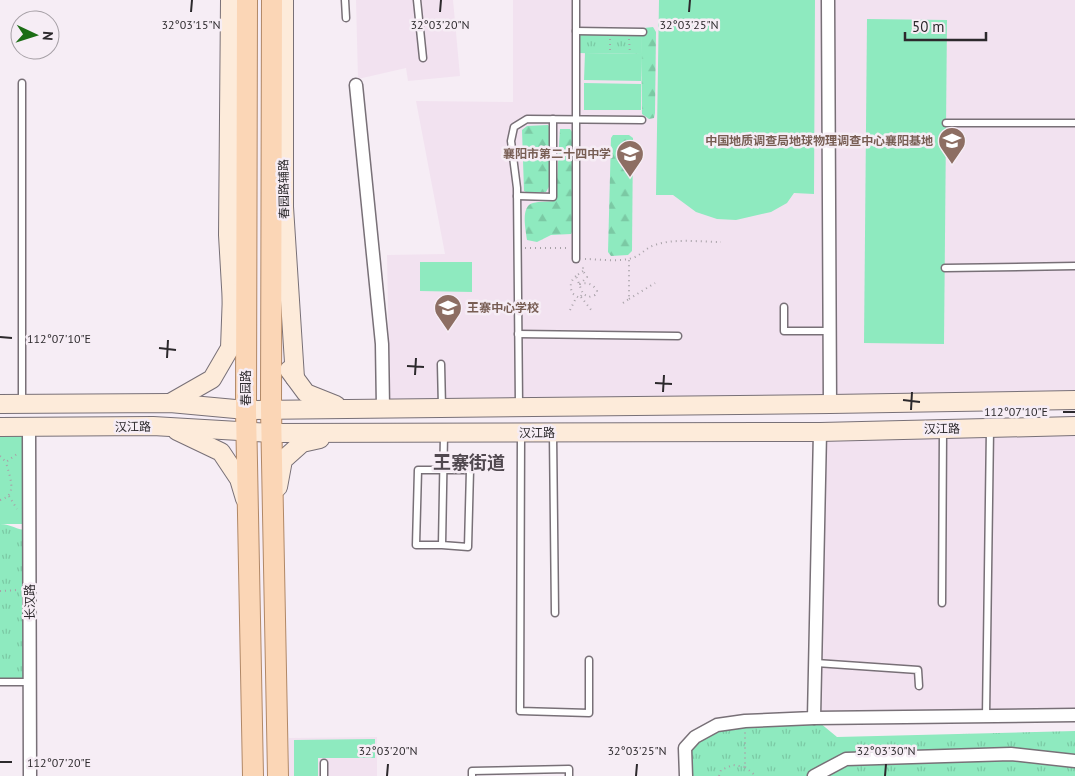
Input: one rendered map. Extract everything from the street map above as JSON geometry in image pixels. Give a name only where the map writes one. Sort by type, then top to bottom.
[{"type":"main road","points":[[230,0],[228,235],[232,304]]},
{"type":"main road","name":"春园路","points":[[248,0],[246,433],[253,776]]},
{"type":"main road","name":"春园路","points":[[272,0],[271,409],[278,776]]},
{"type":"main road","name":"春园路辅路","points":[[284,0],[284,207],[295,378]]},
{"type":"main road","points":[[272,127],[284,170]]},
{"type":"main road","points":[[170,403],[212,379],[230,348],[234,270],[246,212]]},
{"type":"main road","points":[[271,326],[287,368],[306,393],[343,409]]},
{"type":"main road","name":"汉江路","points":[[0,404],[170,403],[246,410],[1075,400]]},
{"type":"main road","name":"汉江路","points":[[0,427],[29,436],[168,427],[246,433],[553,433],[820,432],[1075,426]]},
{"type":"main road","points":[[168,427],[221,452],[239,479],[248,511]]},
{"type":"main road","points":[[273,517],[283,460],[302,442],[346,433]]},
{"type":"street","points":[[828,0],[830,404]]},
{"type":"street","points":[[356,85],[382,344],[382,408]]},
{"type":"street","points":[[814,718],[820,432]]},
{"type":"street","name":"长汉路","points":[[29,436],[30,776]]},
{"type":"street","points":[[686,776],[686,748],[695,736],[717,726],[745,721],[814,718],[1075,715]]},
{"type":"street","points":[[814,776],[846,759],[1012,754],[1075,761]]},
{"type":"lane","points":[[345,0],[346,18]]},
{"type":"lane","points":[[417,0],[423,58]]},
{"type":"lane","points":[[576,0],[576,259]]},
{"type":"lane","points":[[576,31],[643,32]]},
{"type":"lane","points":[[22,83],[22,404]]},
{"type":"lane","points":[[518,407],[517,196],[511,141],[514,127],[527,119],[642,120]]},
{"type":"lane","points":[[517,196],[553,197],[553,120]]},
{"type":"lane","points":[[946,123],[1075,123]]},
{"type":"lane","points":[[944,268],[1075,266]]},
{"type":"lane","points":[[784,307],[784,331],[830,331]]},
{"type":"lane","points":[[518,334],[678,336]]},
{"type":"lane","points":[[441,364],[442,408]]},
{"type":"lane","points":[[986,716],[990,428]]},
{"type":"lane","points":[[942,604],[943,429]]},
{"type":"lane","points":[[442,546],[444,433]]},
{"type":"lane","points":[[521,433],[520,711],[589,713],[589,660]]},
{"type":"lane","points":[[553,433],[556,613]]},
{"type":"lane","points":[[418,470],[470,470],[468,547],[442,546],[416,545],[418,470]]},
{"type":"lane","points":[[816,663],[918,670],[919,686]]},
{"type":"lane","points":[[0,682],[30,682]]},
{"type":"lane","points":[[324,763],[324,776]]},
{"type":"lane","points":[[472,776],[472,771],[569,769],[569,776]]},
{"type":"path","points":[[610,32],[610,54]]},
{"type":"path","points":[[630,32],[630,54]]},
{"type":"path","points":[[580,284],[587,277],[583,271],[584,259],[629,259],[637,257],[656,244],[721,242]]},
{"type":"path","points":[[518,248],[570,248],[570,259],[576,259]]},
{"type":"path","points":[[628,299],[629,259]]},
{"type":"path","points":[[576,298],[572,293],[570,284],[573,278],[583,271]]},
{"type":"path","points":[[576,276],[582,295],[592,310]]},
{"type":"path","points":[[570,310],[576,298],[582,295],[589,297],[595,295],[597,291],[589,283],[580,284]]},
{"type":"path","points":[[623,303],[655,284]]},
{"type":"path","points":[[6,462],[29,436]]},
{"type":"path","points":[[0,456],[6,462],[12,487],[11,493],[6,499],[0,500]]},
{"type":"path","points":[[0,590],[18,590]]},
{"type":"path","points":[[745,721],[745,767]]},
{"type":"path","points":[[719,776],[722,770],[733,765],[745,767],[756,776]]},
{"type":"shaded area","points":[[356,0],[453,0],[460,76],[408,81],[406,68],[358,79]]},
{"type":"shaded area","points":[[513,0],[1075,0],[1075,400],[390,408],[387,255],[445,254],[416,101],[513,102]]},
{"type":"shaded area","points":[[1075,426],[1075,715],[814,718],[820,432]]},
{"type":"shaded area","points":[[377,737],[377,776],[289,776],[289,738]]},
{"type":"green space","points":[[659,0],[815,0],[814,194],[794,193],[787,203],[771,212],[736,220],[717,219],[696,212],[673,195],[656,195]]},
{"type":"green space","points":[[867,19],[947,20],[944,344],[864,343]]},
{"type":"green space","points":[[653,27],[656,32],[655,113],[654,118],[649,119],[642,114],[641,35],[644,28]]},
{"type":"green space","points":[[576,31],[641,35],[642,54],[576,53]]},
{"type":"green space","points":[[585,53],[642,54],[641,81],[584,80]]},
{"type":"green space","points":[[584,83],[641,84],[641,110],[584,110]]},
{"type":"green space","points":[[548,125],[550,128],[550,185],[546,192],[528,193],[524,191],[522,130],[527,126]]},
{"type":"green space","points":[[560,129],[570,129],[572,132],[573,230],[571,234],[551,235],[537,242],[527,240],[526,209],[533,203],[554,201],[556,198]]},
{"type":"green space","points":[[613,135],[629,135],[633,138],[632,251],[628,255],[611,256],[608,252],[611,138]]},
{"type":"green space","points":[[420,262],[472,262],[472,292],[420,291]]},
{"type":"green space","points":[[0,427],[29,428],[30,524],[0,524]]},
{"type":"green space","points":[[0,524],[30,530],[30,682],[0,682]]},
{"type":"green space","points":[[814,718],[837,737],[1075,731],[1075,776],[686,776],[685,749],[717,725]]},
{"type":"green space","points":[[375,739],[375,758],[318,758],[318,776],[294,776],[294,740]]},
{"type":"place","name":"中国地质调查局地球物理调查中心襄阳基地","points":[[952,165]]},
{"type":"place","name":"襄阳市第二十四中学","points":[[630,178]]},
{"type":"place","name":"王寨中心学校","points":[[448,332]]},
{"type":"district","name":"王寨街道","points":[[469,463]]}]
